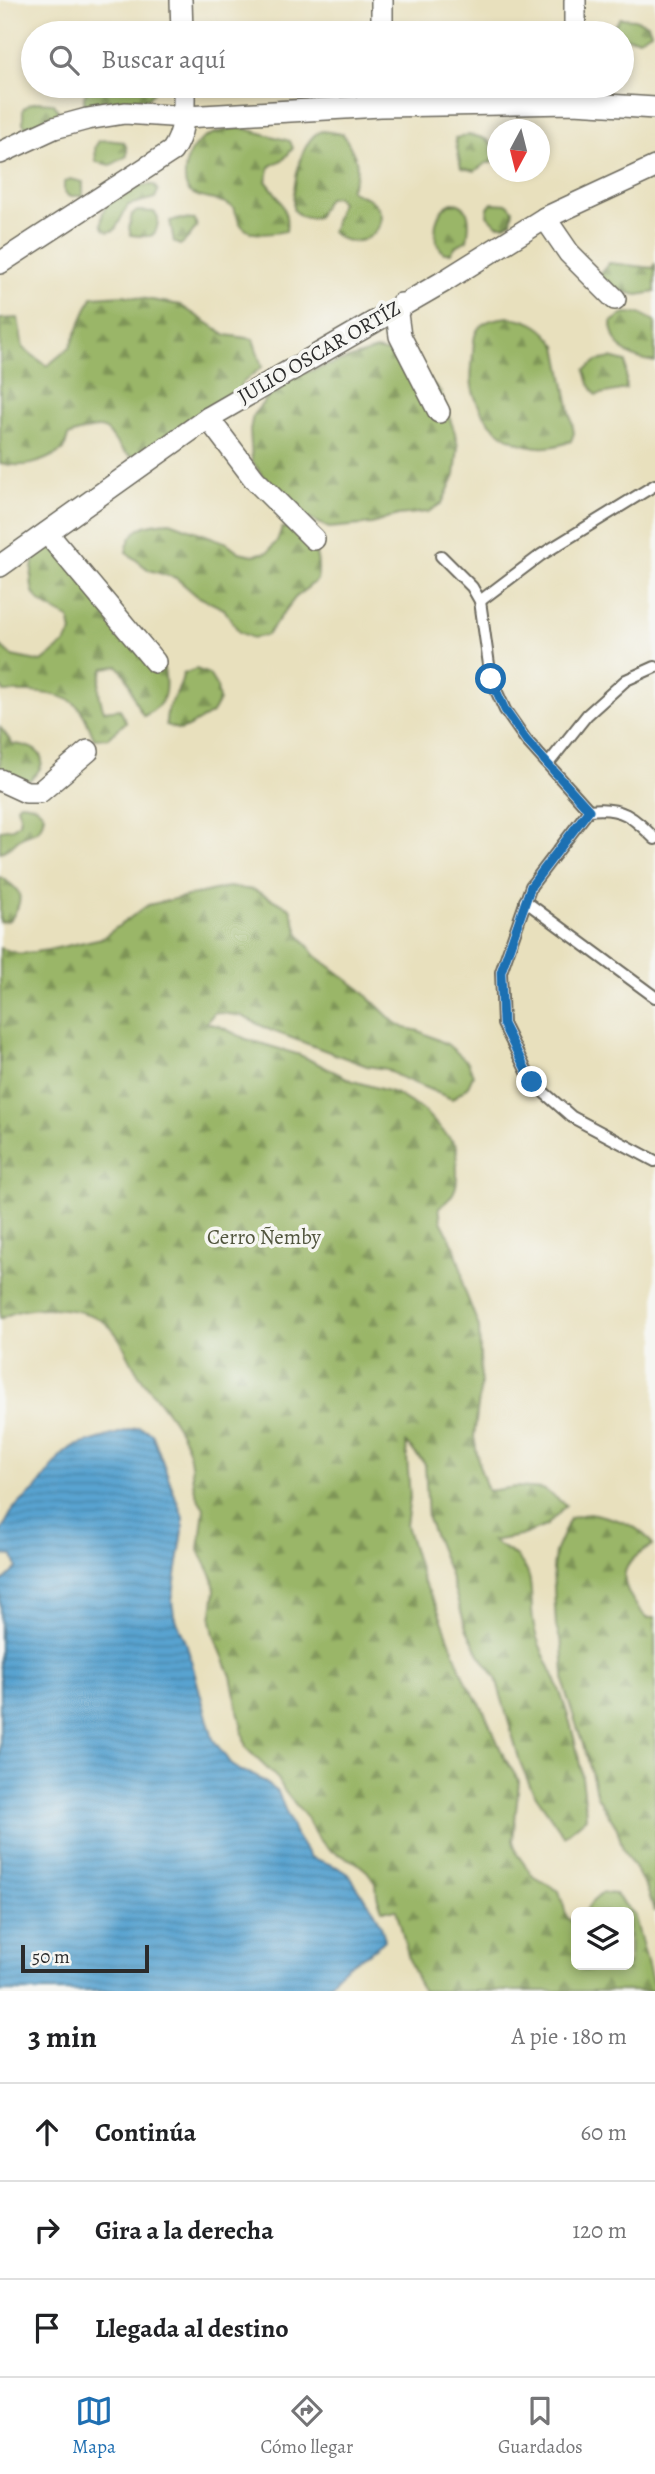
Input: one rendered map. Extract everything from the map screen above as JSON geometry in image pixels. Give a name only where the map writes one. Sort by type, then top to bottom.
[{"type":"street","points":[[181,0],[182,21]]},
{"type":"street","points":[[382,0],[382,21]]},
{"type":"street","points":[[575,0],[575,21]]},
{"type":"street","points":[[0,263],[172,151],[179,140],[185,117],[184,98]]},
{"type":"street","points":[[0,153],[54,128],[125,113],[185,117],[362,98]]},
{"type":"street","points":[[597,98],[655,108]]},
{"type":"street","name":"JULIO OSCAR ORTÍZ","points":[[0,566],[208,418],[443,282],[545,218],[655,167]]},
{"type":"street","points":[[545,218],[569,253],[615,299]]},
{"type":"street","points":[[401,304],[397,314],[400,336],[439,412]]},
{"type":"street","points":[[208,418],[255,480],[314,539]]},
{"type":"street","points":[[47,533],[155,662]]},
{"type":"street","points":[[0,780],[26,792],[40,792],[88,751]]},
{"type":"lane","points":[[481,601],[541,555],[655,485]]},
{"type":"lane","points":[[441,556],[472,587],[481,601],[491,679],[505,710],[589,810]]},
{"type":"lane","points":[[548,764],[587,715],[626,680],[655,667]]},
{"type":"lane","points":[[655,839],[638,821],[619,810],[589,810],[531,886],[501,972],[503,1024],[532,1082],[572,1117],[655,1161]]},
{"type":"lane","points":[[525,901],[655,997]]},
{"type":"green space","points":[[620,18],[634,19],[648,24],[651,32],[639,39],[634,38],[634,21],[618,21]]},
{"type":"green space","points":[[148,98],[137,105],[92,111],[86,108],[84,99]]},
{"type":"green space","points":[[37,102],[53,103],[58,110],[58,117],[27,129],[23,123],[23,109]]},
{"type":"green space","points":[[242,128],[290,141],[293,148],[284,159],[270,166],[266,181],[282,204],[287,223],[286,231],[259,234],[246,230],[231,206],[195,195],[187,188],[187,161],[197,144],[212,134]]},
{"type":"green space","points":[[322,131],[343,134],[357,168],[350,190],[371,200],[379,209],[381,219],[378,228],[363,240],[342,239],[332,232],[341,202],[336,197],[328,198],[317,217],[304,217],[293,209],[296,177],[303,153],[314,135]]},
{"type":"green space","points":[[470,135],[487,140],[487,163],[475,171],[461,168],[455,138]]},
{"type":"green space","points":[[99,141],[124,142],[127,156],[111,165],[96,162],[95,147]]},
{"type":"green space","points":[[70,179],[83,182],[83,196],[68,196],[64,183]]},
{"type":"green space","points":[[138,185],[154,185],[158,191],[155,198],[128,205],[115,230],[108,232],[102,227],[107,204],[117,195]]},
{"type":"green space","points":[[452,203],[459,204],[466,211],[468,234],[467,240],[455,247],[451,253],[444,253],[435,233],[437,219]]},
{"type":"green space","points":[[492,203],[508,204],[513,210],[511,222],[497,225],[487,215]]},
{"type":"green space","points":[[138,211],[154,212],[158,217],[156,230],[152,235],[131,235],[129,228],[132,214]]},
{"type":"green space","points":[[195,220],[197,227],[180,245],[174,242],[170,221]]},
{"type":"green space","points":[[609,263],[653,268],[655,263],[655,292],[638,295],[606,288],[599,275]]},
{"type":"green space","points":[[123,295],[180,305],[226,335],[253,339],[262,367],[241,384],[238,393],[136,459],[125,452],[109,432],[97,428],[68,436],[64,450],[40,461],[26,465],[0,463],[0,319],[18,318],[23,348],[47,366],[70,347],[92,297]]},
{"type":"green space","points":[[625,313],[641,314],[655,321],[655,362],[630,355],[615,339],[611,322]]},
{"type":"green space","points":[[509,317],[537,326],[557,346],[574,433],[571,441],[556,446],[527,445],[501,433],[482,411],[471,381],[477,330],[486,322]]},
{"type":"green space","points":[[376,350],[390,353],[416,368],[440,391],[458,447],[455,475],[442,503],[428,512],[398,515],[372,524],[329,528],[285,507],[252,461],[250,430],[253,415],[282,380]]},
{"type":"green space","points":[[611,358],[626,362],[626,389],[596,395],[585,370],[597,361]]},
{"type":"green space","points":[[170,522],[227,543],[239,552],[253,555],[268,552],[277,541],[282,528],[297,527],[315,551],[317,580],[295,598],[267,635],[253,638],[239,632],[224,609],[197,596],[176,578],[149,570],[126,552],[131,537],[140,528]]},
{"type":"green space","points":[[49,548],[78,553],[88,561],[164,669],[164,697],[157,707],[144,716],[118,666],[104,668],[99,690],[104,711],[120,709],[126,722],[108,738],[94,739],[81,712],[69,700],[41,693],[4,692],[0,685],[0,645],[12,656],[42,662],[64,644],[72,632],[69,618],[39,601],[32,588],[34,553]]},
{"type":"green space","points":[[196,669],[209,674],[217,687],[219,700],[212,713],[188,727],[180,730],[166,725],[170,704],[183,674]]},
{"type":"green space","points":[[0,727],[13,744],[30,748],[40,755],[41,766],[30,780],[22,780],[0,768]]},
{"type":"green space","points":[[20,803],[34,806],[44,815],[41,827],[0,852],[0,830],[13,828],[19,823],[17,806]]},
{"type":"green space","points":[[0,877],[16,888],[20,897],[12,918],[0,922]]},
{"type":"green space","name":"Cerro Ñemby","points":[[228,887],[254,890],[290,908],[299,934],[316,956],[361,990],[392,1020],[405,1028],[419,1031],[447,1044],[468,1062],[473,1075],[467,1088],[452,1099],[386,1069],[367,1066],[270,1030],[242,1016],[215,1012],[206,1023],[246,1039],[300,1055],[353,1081],[395,1093],[424,1111],[457,1146],[456,1187],[453,1194],[439,1207],[441,1221],[454,1246],[463,1286],[479,1327],[481,1382],[474,1437],[479,1465],[488,1491],[516,1487],[543,1489],[566,1505],[546,1526],[520,1536],[492,1541],[514,1555],[526,1570],[537,1637],[556,1681],[577,1748],[586,1818],[564,1836],[531,1788],[520,1762],[496,1678],[479,1654],[466,1628],[449,1572],[428,1519],[425,1464],[406,1443],[410,1498],[406,1525],[422,1579],[436,1605],[466,1683],[482,1707],[504,1757],[519,1781],[513,1841],[517,1854],[533,1876],[559,1891],[571,1921],[571,1970],[634,1970],[634,1914],[655,1991],[424,1991],[410,1962],[396,1910],[382,1910],[376,1883],[367,1871],[356,1862],[329,1850],[318,1839],[304,1814],[285,1792],[278,1779],[246,1748],[231,1676],[214,1635],[211,1620],[215,1590],[212,1576],[199,1550],[204,1508],[195,1492],[190,1456],[178,1428],[139,1375],[117,1336],[100,1319],[66,1309],[41,1308],[17,1312],[0,1319],[0,948],[20,954],[102,938],[148,905]]},
{"type":"green space","points":[[590,1513],[633,1527],[653,1545],[629,1563],[625,1580],[638,1608],[647,1618],[655,1618],[655,1912],[647,1889],[623,1849],[617,1828],[597,1796],[565,1690],[562,1646],[556,1626],[553,1569],[555,1552],[570,1518]]},
{"type":"green space","name":"Cerro Ñemby","points":[[602,1893],[615,1894],[627,1907],[588,1907]]},
{"type":"water","points":[[139,1427],[152,1433],[183,1517],[172,1601],[213,1739],[230,1763],[241,1771],[255,1775],[278,1792],[294,1832],[310,1857],[337,1867],[349,1875],[381,1925],[385,1940],[337,1975],[327,1991],[0,1991],[0,1584],[17,1568],[13,1556],[0,1555],[0,1533],[14,1508],[36,1489],[61,1456],[72,1447]]},
{"type":"route","points":[[491,679],[505,710],[526,740],[589,810],[531,886],[501,972],[503,1024],[532,1082]]}]
